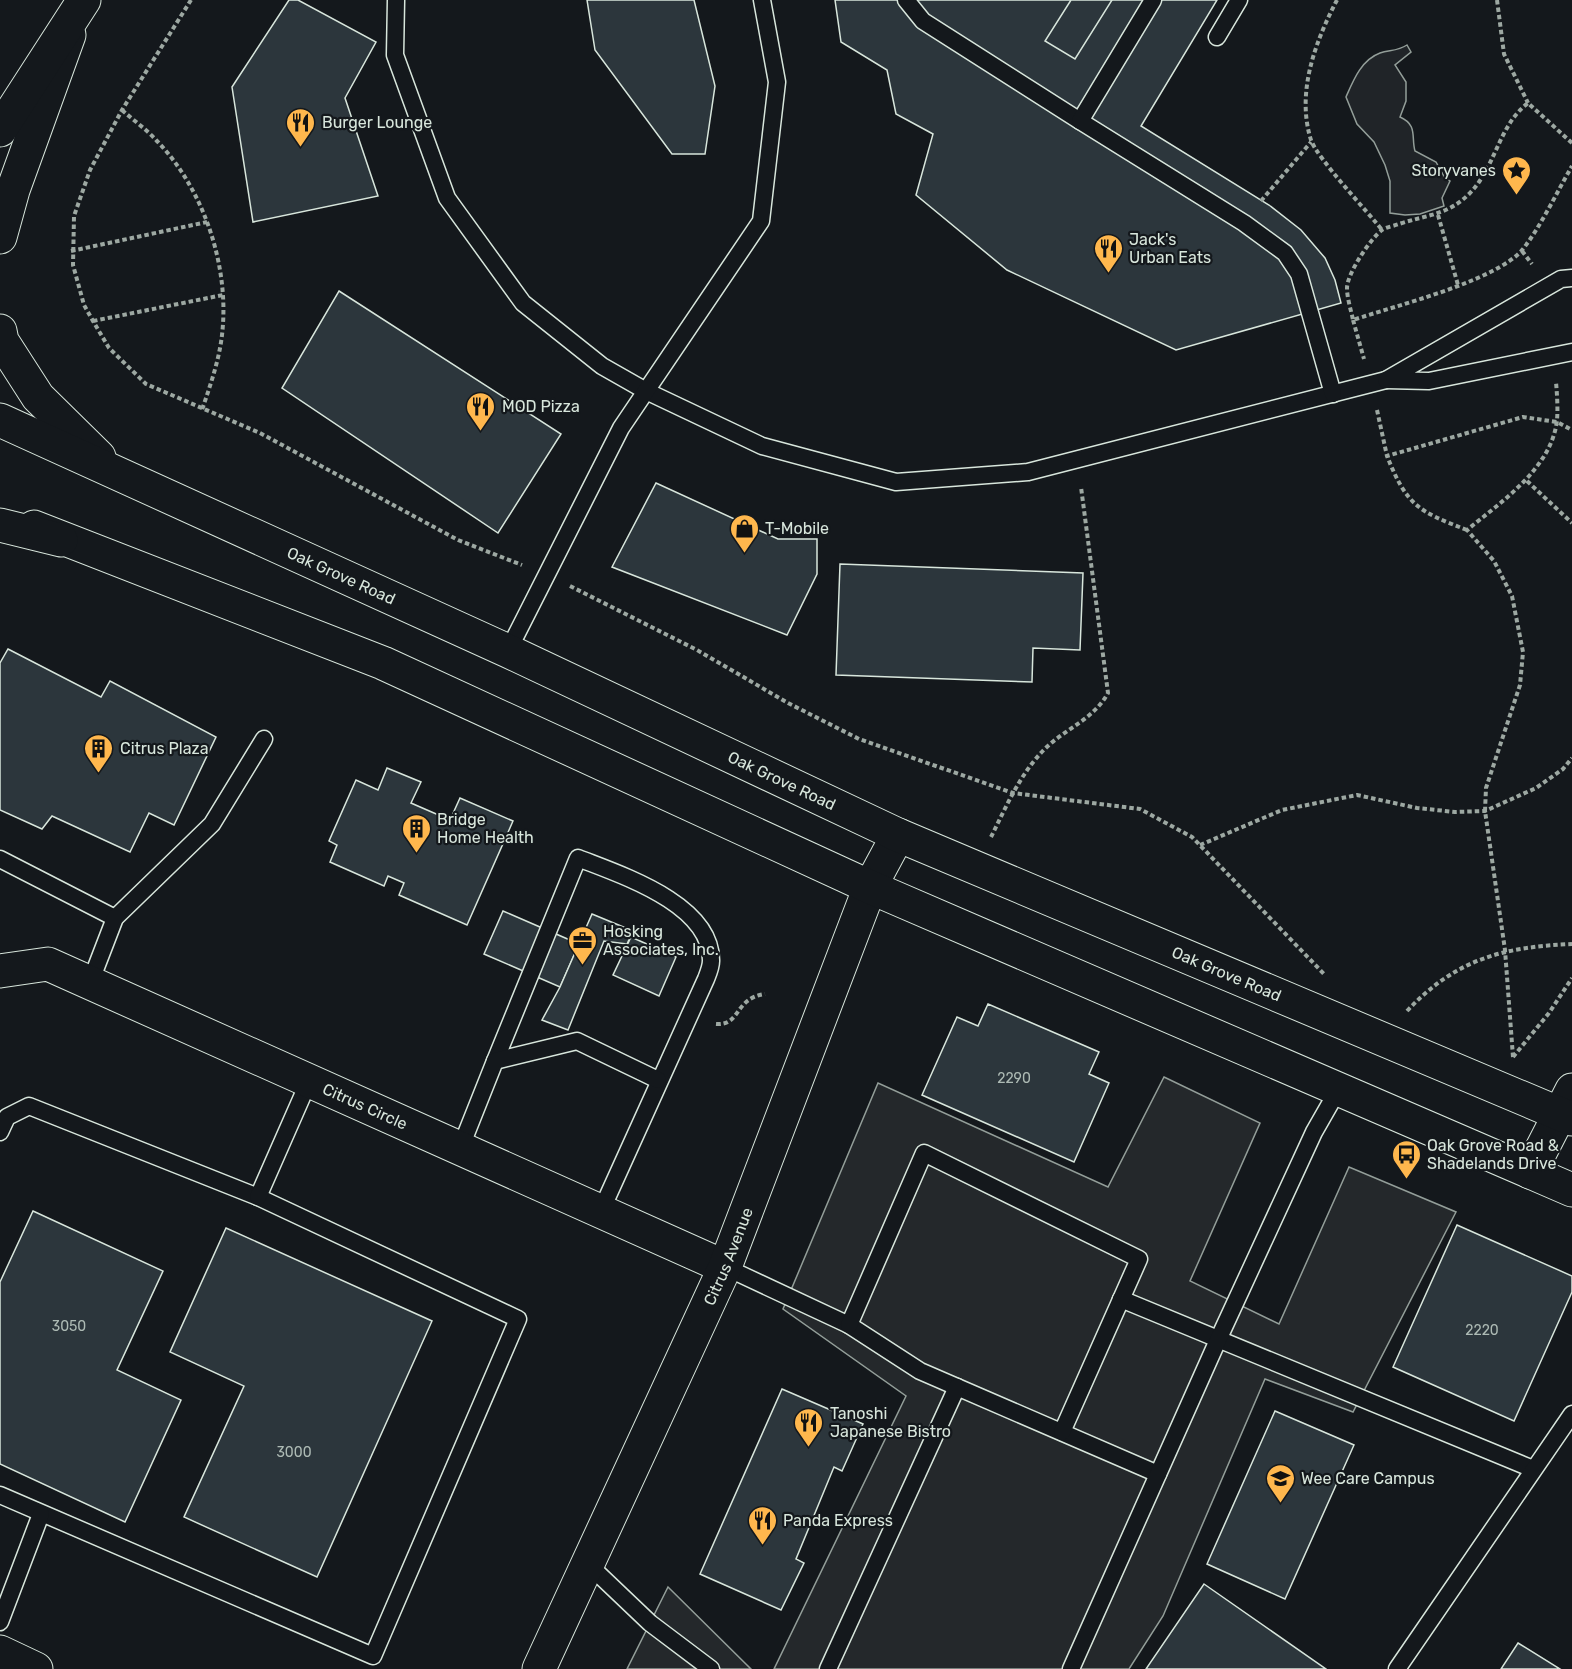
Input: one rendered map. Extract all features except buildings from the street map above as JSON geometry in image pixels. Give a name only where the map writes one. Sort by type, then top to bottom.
[{"type":"main road","points":[[0,130],[82,4]]},
{"type":"main road","points":[[0,237],[13,190],[82,4]]},
{"type":"main road","points":[[0,331],[2,340],[38,397],[116,473]]},
{"type":"main road","name":"Oak Grove Road","points":[[0,420],[508,651],[898,836],[1568,1107]]},
{"type":"main road","points":[[0,511],[61,540],[383,663],[870,887],[1572,1190]]},
{"type":"main road","points":[[0,525],[61,540]]},
{"type":"main road","name":"Citrus Avenue","points":[[539,1669],[725,1267],[870,887],[898,836]]},
{"type":"main road","name":"Citrus Circle","points":[[0,971],[48,964],[725,1267]]},
{"type":"main road","points":[[1530,1172],[1568,1107]]},
{"type":"main road","points":[[0,1652],[36,1669]]},
{"type":"lane","points":[[396,0],[395,55],[447,198],[523,303],[602,366],[646,391],[762,446],[896,482],[1028,472],[1386,380],[1561,279],[1572,278]]},
{"type":"lane","points":[[508,651],[621,428],[761,221],[777,82],[762,0]]},
{"type":"lane","points":[[906,0],[923,21],[1244,222],[1285,253],[1299,274],[1333,394]]},
{"type":"lane","points":[[1080,121],[1153,0]]},
{"type":"lane","points":[[1217,37],[1239,0]]},
{"type":"lane","points":[[1386,380],[1429,381],[1572,352]]},
{"type":"lane","points":[[90,983],[115,918],[212,824],[264,739]]},
{"type":"lane","points":[[460,1149],[578,858],[678,904],[693,917],[707,942],[711,961],[706,979],[658,1080],[601,1211]]},
{"type":"lane","points":[[0,859],[115,918]]},
{"type":"lane","points":[[495,1061],[577,1041],[658,1080]]},
{"type":"lane","points":[[258,1197],[309,1081]]},
{"type":"lane","points":[[1071,1669],[1218,1340],[1314,1132],[1338,1090]]},
{"type":"lane","points":[[0,1132],[7,1117],[29,1106],[258,1197],[518,1319],[372,1656],[0,1495]]},
{"type":"lane","points":[[849,1324],[924,1153],[1139,1259],[1062,1432]]},
{"type":"lane","points":[[725,1267],[849,1324],[920,1371],[1158,1474]]},
{"type":"lane","points":[[1121,1299],[1533,1469]]},
{"type":"lane","points":[[828,1669],[957,1387]]},
{"type":"lane","points":[[1397,1669],[1572,1414]]},
{"type":"lane","points":[[0,1622],[41,1514]]},
{"type":"lane","points":[[588,1564],[650,1623],[711,1669]]},
{"type":"path","points":[[191,0],[122,110],[90,170],[77,207],[71,252],[77,283],[93,321],[109,348],[146,384],[260,433],[458,540],[510,560]]},
{"type":"path","points":[[1337,0],[1323,27],[1305,101],[1311,142],[1382,230]]},
{"type":"path","points":[[1497,0],[1504,54],[1528,103],[1572,143]]},
{"type":"path","points":[[1357,332],[1347,288],[1363,253],[1382,230],[1453,209],[1486,175],[1502,135],[1520,109],[1528,103]]},
{"type":"path","points":[[122,110],[157,141],[186,179],[207,222],[218,258],[223,295],[222,334],[215,373],[202,410]]},
{"type":"path","points":[[1261,201],[1311,142]]},
{"type":"path","points":[[1353,320],[1458,285],[1497,268],[1522,250],[1572,166]]},
{"type":"path","points":[[1438,215],[1458,285]]},
{"type":"path","points":[[71,252],[207,222]]},
{"type":"path","points":[[1522,250],[1538,272]]},
{"type":"path","points":[[93,321],[223,295]]},
{"type":"path","points":[[1467,530],[1527,482],[1545,452],[1557,422],[1556,380]]},
{"type":"path","points":[[1377,412],[1387,456],[1404,494],[1419,509],[1467,530],[1494,561],[1512,596],[1523,652],[1520,685],[1486,788],[1485,811],[1505,950],[1513,1057]]},
{"type":"path","points":[[1387,456],[1523,417],[1557,422],[1572,430]]},
{"type":"path","points":[[987,845],[1013,793],[1033,761],[1050,744],[1102,705],[1108,693],[1077,459]]},
{"type":"path","points":[[1527,482],[1572,523]]},
{"type":"path","points":[[581,591],[697,650],[788,703],[859,739],[1013,793],[1140,809],[1192,837],[1325,975],[1335,979]]},
{"type":"path","points":[[1200,845],[1282,810],[1357,795],[1417,808],[1455,812],[1485,811],[1536,788],[1563,769],[1572,758]]},
{"type":"path","points":[[1407,1012],[1425,992],[1456,971],[1505,950],[1572,944]]},
{"type":"path","points":[[1513,1057],[1549,1013],[1572,978]]},
{"type":"path","points":[[689,1012],[708,1022],[721,1024],[735,1016],[750,997],[765,994]]},
{"type":"path","points":[[1396,1007],[1416,1016]]},
{"type":"path","points":[[1503,1053],[1513,1057]]},
{"type":"shaded area","points":[[1407,45],[1411,52],[1395,65],[1406,82],[1406,101],[1400,117],[1406,120],[1412,128],[1415,151],[1436,162],[1445,178],[1450,181],[1442,198],[1444,206],[1420,214],[1405,215],[1390,213],[1390,181],[1385,165],[1374,142],[1357,124],[1346,97],[1358,72],[1373,56]]},
{"type":"shaded area","points":[[1164,1077],[1260,1123],[1190,1281],[1279,1324],[1349,1167],[1456,1212],[1353,1412],[1265,1379],[1163,1616],[1129,1669],[774,1669],[906,1396],[783,1309],[878,1083],[1108,1187]]},
{"type":"shaded area","points":[[668,1587],[751,1669],[627,1669]]},
{"type":"place","name":"Burger Lounge","points":[[301,148]]},
{"type":"place","name":"Storyvanes","points":[[1517,196]]},
{"type":"place","name":"Jack's Urban Eats","points":[[1108,274]]},
{"type":"place","name":"MOD Pizza","points":[[481,432]]},
{"type":"place","name":"T-Mobile","points":[[744,554]]},
{"type":"place","name":"Citrus Plaza","points":[[99,774]]},
{"type":"place","name":"Bridge Home Health","points":[[416,854]]},
{"type":"place","name":"Hosking Associates, Inc.","points":[[582,966]]},
{"type":"place","name":"Oak Grove Road & Shadelands Drive","points":[[1406,1180]]},
{"type":"place","name":"Tanoshi Japanese Bistro","points":[[809,1448]]},
{"type":"place","name":"Wee Care Campus","points":[[1280,1504]]},
{"type":"place","name":"Panda Express","points":[[762,1546]]}]
